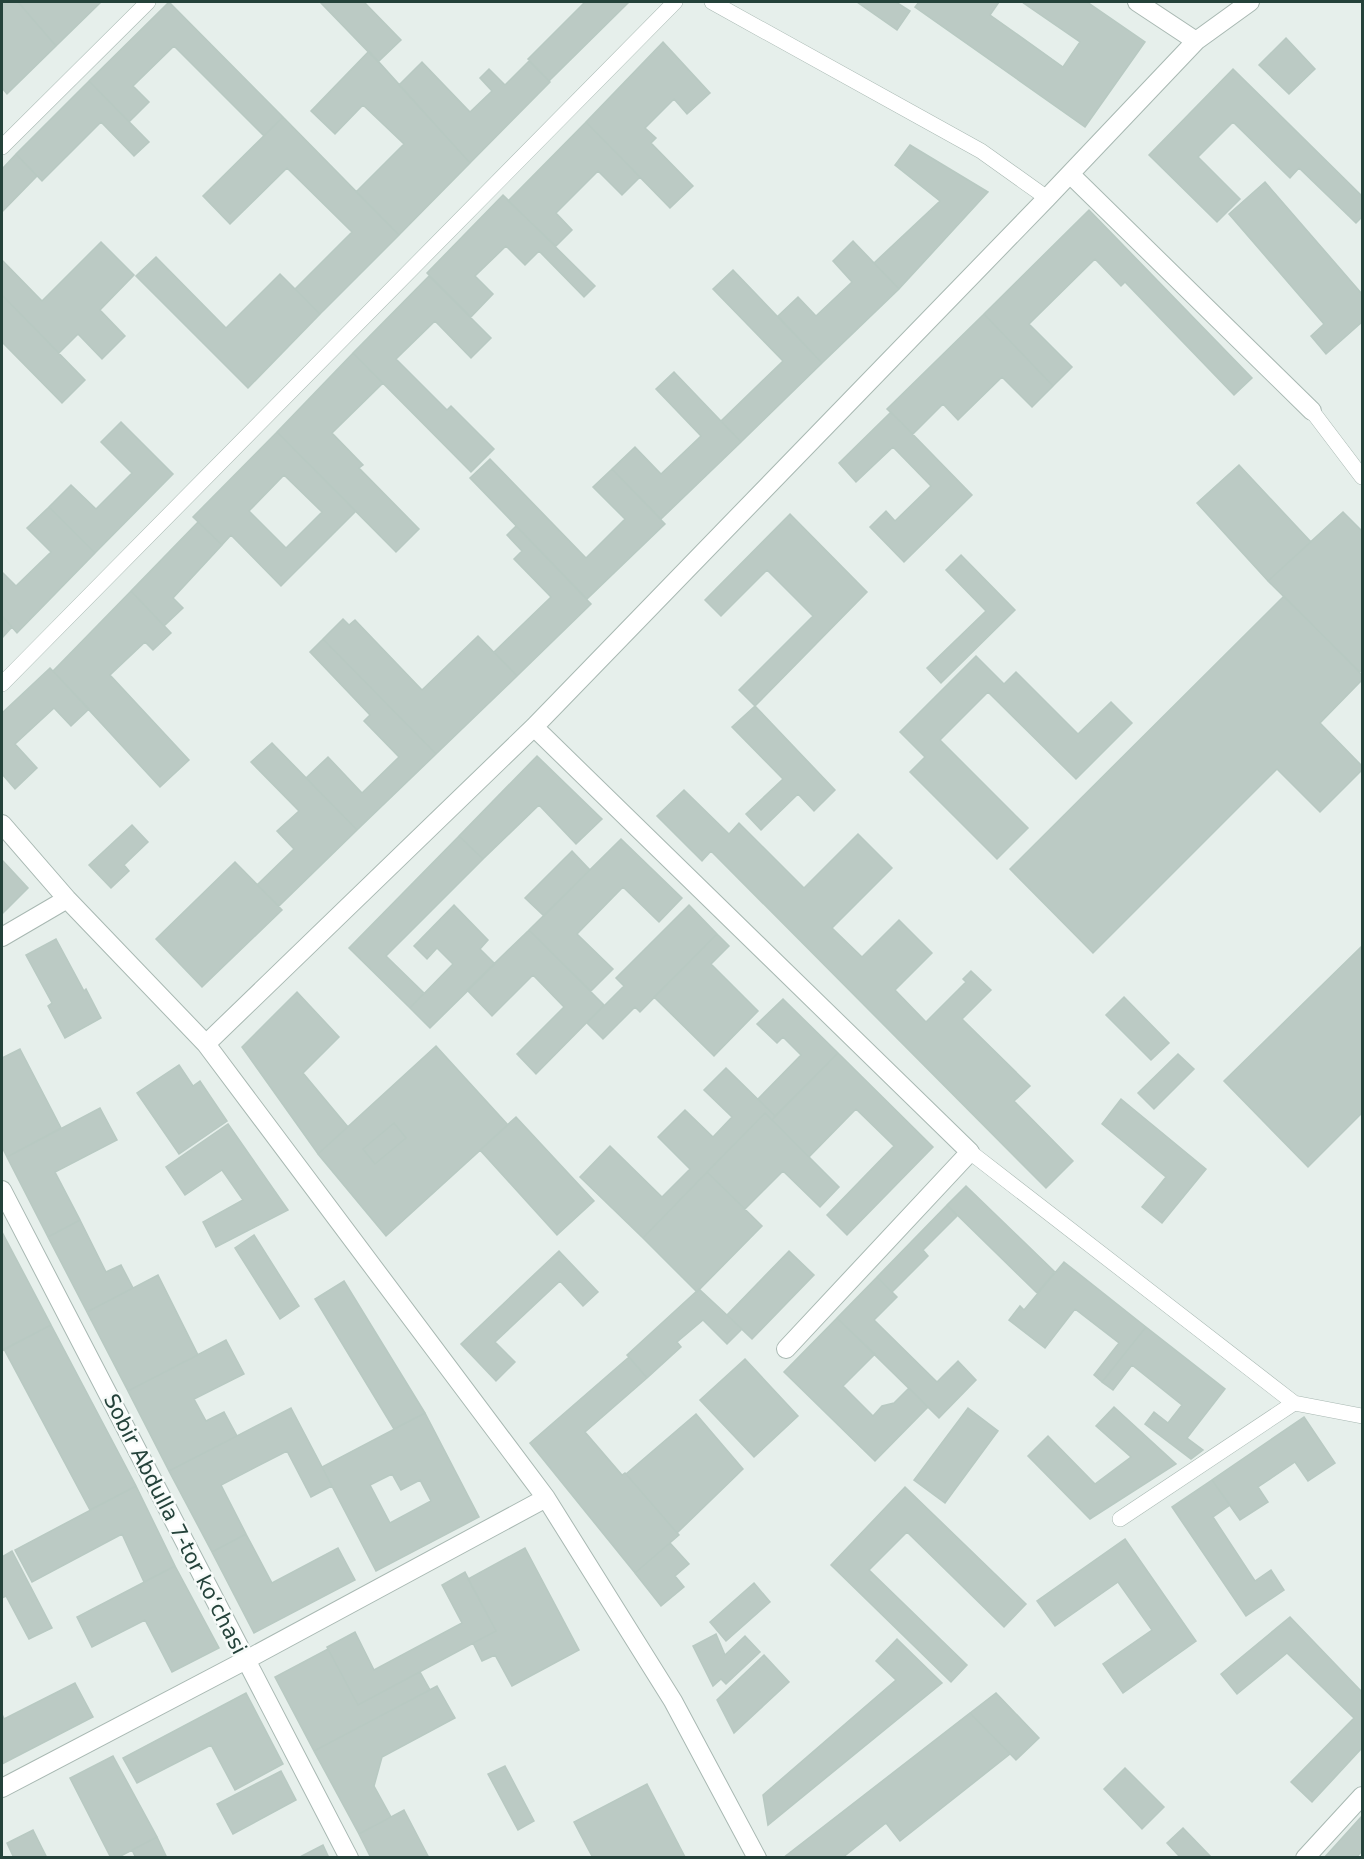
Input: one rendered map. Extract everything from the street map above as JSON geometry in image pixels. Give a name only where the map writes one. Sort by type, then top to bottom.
[{"type":"street","points":[[1137,2],[1196,41]]},
{"type":"street","points":[[206,1044],[534,726],[1047,198],[1196,41],[1250,2]]},
{"type":"street","points":[[1070,174],[1312,411]]},
{"type":"street","points":[[534,726],[970,1152],[786,1349]]},
{"type":"street","points":[[2,824],[67,899],[206,1044],[546,1497],[673,1701],[757,1857]]},
{"type":"street","points":[[2,938],[67,899]]},
{"type":"street","name":"Sobir Abdulla 7-tor koʻchasi","points":[[2,1190],[349,1857]]},
{"type":"street","points":[[2,1788],[246,1660],[546,1497]]},
{"type":"street","points":[[1305,1857],[1362,1796]]},
{"type":"lane","points":[[2,147],[148,2]]},
{"type":"lane","points":[[2,684],[675,2]]},
{"type":"lane","points":[[712,2],[981,151],[1047,198]]},
{"type":"lane","points":[[1312,411],[1362,477]]},
{"type":"lane","points":[[970,1152],[1294,1403],[1362,1416]]},
{"type":"lane","points":[[1120,1519],[1294,1403]]},
{"type":"building","points":[[2,2],[18,2],[56,46],[7,94],[2,88]]},
{"type":"building","points":[[18,2],[101,2],[56,46]]},
{"type":"building","points":[[169,2],[283,117],[264,136],[174,46],[133,86],[149,102],[129,122],[89,81]]},
{"type":"building","points":[[320,2],[364,2],[401,40],[378,62]]},
{"type":"building","points":[[585,2],[628,3],[549,81],[528,59]]},
{"type":"building","points":[[857,2],[896,2],[910,11],[897,30]]},
{"type":"building","points":[[919,2],[999,2],[990,15],[1063,67],[1080,42],[1022,2],[1087,2],[1145,42],[1085,127],[915,7]]},
{"type":"building","points":[[1286,38],[1315,69],[1289,94],[1259,65]]},
{"type":"building","points":[[663,42],[710,93],[687,114],[674,99],[645,128],[656,138],[651,143],[693,186],[670,208],[586,122]]},
{"type":"building","points":[[369,51],[470,163],[399,235],[356,192],[404,144],[363,105],[335,134],[311,111]]},
{"type":"building","points":[[529,61],[550,82],[470,163],[399,85],[422,62],[470,112],[492,91],[480,78],[489,69],[505,85]]},
{"type":"building","points":[[1233,69],[1362,196],[1362,217],[1356,223],[1299,168],[1290,178],[1233,122],[1198,157],[1240,199],[1217,222],[1149,155]]},
{"type":"building","points":[[89,81],[149,142],[134,156],[101,122],[42,181],[16,154]]},
{"type":"building","points":[[283,117],[399,235],[320,314],[295,289],[352,232],[287,168],[230,224],[203,196]]},
{"type":"building","points":[[586,122],[640,177],[622,195],[598,171],[556,213],[572,230],[556,246],[508,201]]},
{"type":"building","points":[[910,145],[988,192],[899,289],[874,263],[940,201],[895,165]]},
{"type":"building","points":[[16,154],[37,176],[2,212],[2,169]]},
{"type":"building","points":[[1265,182],[1362,294],[1362,322],[1326,354],[1311,336],[1324,324],[1229,214]]},
{"type":"building","points":[[503,195],[595,286],[584,297],[539,251],[525,265],[506,246],[475,276],[493,294],[471,317],[427,273]]},
{"type":"building","points":[[1089,210],[1252,378],[1234,395],[1125,282],[1121,286],[1095,259],[1029,324],[1072,367],[1053,386],[984,314]]},
{"type":"building","points":[[853,241],[899,289],[822,363],[778,316],[798,297],[816,316],[852,282],[833,261]]},
{"type":"building","points":[[101,242],[134,275],[100,310],[125,336],[102,359],[78,334],[59,353],[2,295],[2,260],[42,301]]},
{"type":"building","points":[[156,257],[226,328],[280,274],[320,314],[248,388],[136,276]]},
{"type":"building","points":[[733,270],[822,363],[741,442],[721,421],[783,361],[713,289]]},
{"type":"building","points":[[429,276],[491,338],[471,358],[435,321],[396,359],[447,410],[451,406],[494,449],[471,472],[353,353]]},
{"type":"building","points":[[2,295],[85,380],[62,403],[2,342]]},
{"type":"building","points":[[984,314],[1053,386],[1032,407],[1002,377],[958,420],[943,404],[913,434],[887,409]]},
{"type":"building","points":[[353,353],[383,383],[332,433],[363,465],[359,468],[419,529],[396,552],[277,432]]},
{"type":"building","points":[[674,372],[741,442],[661,519],[612,469],[635,447],[661,474],[701,436],[656,389]]},
{"type":"building","points":[[891,412],[972,495],[904,562],[870,527],[886,511],[895,521],[931,486],[893,447],[856,482],[839,463]]},
{"type":"building","points":[[121,422],[173,474],[95,553],[49,507],[71,485],[96,509],[132,473],[101,442]]},
{"type":"building","points":[[277,432],[356,511],[281,586],[231,535],[222,545],[193,517]],"holes":[[[284,475],[322,512],[286,548],[249,511]]]},
{"type":"building","points":[[490,459],[586,558],[625,519],[593,487],[612,469],[665,524],[587,599],[470,478]]},
{"type":"building","points":[[1239,465],[1311,542],[1268,581],[1197,503]]},
{"type":"building","points":[[49,507],[95,553],[17,633],[2,616],[2,572],[16,586],[51,552],[27,528]]},
{"type":"building","points":[[1343,512],[1362,531],[1362,669],[1360,672],[1268,581]]},
{"type":"building","points":[[790,514],[867,592],[755,706],[739,690],[813,616],[767,570],[721,616],[705,600]]},
{"type":"building","points":[[198,522],[222,545],[173,598],[183,608],[164,626],[131,591]]},
{"type":"building","points":[[516,526],[591,604],[517,676],[494,652],[551,597],[514,559],[522,551],[507,535]]},
{"type":"building","points":[[961,555],[1015,610],[941,683],[927,668],[986,611],[946,570]]},
{"type":"building","points":[[131,591],[171,633],[153,650],[145,642],[110,675],[189,760],[160,787],[53,671]]},
{"type":"building","points":[[1284,596],[1362,675],[1362,680],[1320,723],[1362,766],[1362,770],[1320,812],[1277,769],[1093,953],[1010,869]]},
{"type":"building","points":[[2,616],[12,627],[2,638]]},
{"type":"building","points":[[343,619],[349,625],[355,620],[422,690],[478,636],[517,676],[436,754],[323,639]]},
{"type":"building","points":[[323,639],[436,754],[357,830],[306,778],[328,757],[362,793],[399,757],[364,721],[370,715],[310,652]]},
{"type":"building","points":[[976,656],[1004,684],[1016,672],[1078,734],[1111,702],[1132,723],[1076,779],[988,692],[940,740],[1028,828],[997,859],[910,772],[925,757],[900,732]]},
{"type":"building","points":[[50,668],[89,709],[71,726],[54,708],[15,744],[37,768],[15,789],[2,774],[2,713]]},
{"type":"building","points":[[755,706],[835,790],[814,811],[798,794],[761,830],[746,814],[783,779],[732,727]]},
{"type":"building","points":[[272,743],[357,830],[279,906],[257,885],[294,849],[277,831],[299,811],[251,762]]},
{"type":"building","points":[[537,756],[602,819],[576,844],[539,805],[483,859],[459,836]]},
{"type":"building","points":[[684,790],[729,834],[739,823],[804,888],[858,834],[892,868],[832,928],[862,957],[899,920],[932,953],[895,990],[926,1022],[966,982],[963,979],[971,971],[991,990],[962,1019],[1030,1086],[1014,1101],[1073,1161],[1046,1188],[711,851],[702,861],[657,816]]},
{"type":"building","points":[[132,825],[148,842],[124,865],[129,871],[111,888],[89,865]]},
{"type":"building","points":[[459,836],[483,859],[386,956],[424,993],[410,1008],[349,948]]},
{"type":"building","points":[[621,839],[682,898],[659,922],[623,887],[577,934],[613,969],[591,991],[529,930]]},
{"type":"building","points":[[572,851],[590,870],[544,916],[525,898]]},
{"type":"building","points":[[2,860],[28,888],[2,914]]},
{"type":"building","points":[[235,862],[282,910],[202,987],[156,939]]},
{"type":"building","points":[[454,905],[488,940],[480,949],[495,964],[430,1028],[410,1008],[453,964],[437,948],[427,959],[414,946]]},
{"type":"building","points":[[689,905],[717,934],[640,1012],[635,1007],[603,1039],[587,1023],[624,986],[616,978]]},
{"type":"building","points":[[529,930],[604,1005],[536,1074],[517,1054],[564,1007],[533,975],[492,1016],[467,990]]},
{"type":"building","points":[[717,934],[729,946],[711,964],[758,1011],[714,1056],[654,997]]},
{"type":"building","points":[[56,939],[101,1018],[65,1038],[48,1006],[52,1003],[26,955]]},
{"type":"building","points":[[1362,946],[1362,1113],[1308,1167],[1224,1081]]},
{"type":"building","points":[[297,992],[339,1037],[303,1073],[348,1127],[318,1154],[242,1047]]},
{"type":"building","points":[[1124,997],[1169,1043],[1151,1060],[1106,1015]]},
{"type":"building","points":[[783,999],[838,1053],[775,1116],[758,1099],[801,1055],[783,1037],[777,1043],[757,1024]]},
{"type":"building","points":[[436,1046],[508,1125],[386,1236],[318,1154]],"holes":[[[394,1123],[406,1138],[375,1164],[363,1149]]]},
{"type":"building","points":[[20,1049],[61,1128],[7,1157],[2,1147],[2,1058]]},
{"type":"building","points":[[838,1053],[933,1147],[847,1235],[827,1215],[894,1146],[856,1109],[809,1157],[772,1120]]},
{"type":"building","points":[[1178,1054],[1194,1069],[1154,1109],[1138,1093]]},
{"type":"building","points":[[179,1065],[193,1086],[200,1081],[227,1121],[179,1154],[137,1093]]},
{"type":"building","points":[[726,1068],[775,1116],[772,1120],[765,1113],[643,1238],[580,1177],[610,1146],[662,1197],[690,1169],[658,1137],[685,1110],[713,1137],[732,1117],[704,1090]]},
{"type":"building","points":[[1121,1099],[1206,1169],[1162,1223],[1142,1207],[1166,1177],[1102,1124]]},
{"type":"building","points":[[100,1108],[117,1140],[55,1172],[80,1220],[48,1237],[7,1157]]},
{"type":"building","points":[[765,1113],[839,1187],[820,1207],[783,1171],[745,1209],[707,1172]]},
{"type":"building","points":[[516,1117],[594,1201],[557,1235],[480,1150]]},
{"type":"building","points":[[394,1123],[406,1138],[375,1164],[363,1149]]},
{"type":"building","points":[[228,1124],[288,1210],[216,1247],[203,1222],[243,1200],[222,1170],[185,1195],[166,1167]]},
{"type":"building","points":[[707,1172],[762,1226],[697,1292],[643,1238]]},
{"type":"building","points":[[966,1186],[1055,1272],[1037,1293],[947,1205]]},
{"type":"building","points":[[947,1205],[957,1216],[923,1250],[928,1256],[892,1292],[877,1277]]},
{"type":"building","points":[[80,1220],[106,1272],[121,1265],[133,1288],[87,1312],[48,1237]]},
{"type":"building","points":[[2,1232],[51,1325],[2,1351]]},
{"type":"building","points":[[254,1235],[299,1306],[280,1319],[235,1248]]},
{"type":"building","points":[[559,1251],[598,1292],[583,1306],[560,1281],[495,1342],[515,1362],[496,1381],[461,1344]]},
{"type":"building","points":[[789,1251],[814,1275],[752,1339],[727,1315]]},
{"type":"building","points":[[1064,1262],[1146,1327],[1102,1382],[1094,1375],[1119,1343],[1075,1309],[1045,1348],[1009,1320],[1020,1306],[1024,1310]]},
{"type":"building","points":[[158,1275],[198,1355],[128,1391],[87,1312]]},
{"type":"building","points":[[877,1277],[897,1297],[874,1320],[937,1382],[958,1361],[976,1380],[939,1418],[837,1318]]},
{"type":"building","points":[[344,1281],[425,1413],[394,1429],[315,1299]]},
{"type":"building","points":[[699,1289],[742,1329],[727,1344],[703,1320],[677,1342],[681,1347],[647,1378],[627,1355]]},
{"type":"building","points":[[837,1318],[875,1354],[843,1386],[873,1416],[882,1406],[894,1403],[909,1388],[928,1407],[875,1461],[784,1372]]},
{"type":"building","points":[[51,1325],[136,1486],[90,1510],[4,1349]]},
{"type":"building","points":[[1146,1327],[1225,1389],[1187,1438],[1203,1450],[1191,1459],[1145,1424],[1154,1412],[1168,1423],[1182,1405],[1132,1365],[1113,1390],[1102,1382]]},
{"type":"building","points":[[226,1340],[244,1374],[194,1399],[206,1421],[224,1412],[237,1436],[169,1471],[128,1391]]},
{"type":"building","points":[[629,1357],[647,1378],[585,1432],[622,1475],[626,1474],[679,1535],[635,1573],[530,1443]]},
{"type":"building","points":[[745,1359],[798,1416],[754,1457],[700,1400]]},
{"type":"building","points":[[1114,1407],[1176,1464],[1090,1519],[1028,1456],[1048,1436],[1095,1484],[1131,1457],[1096,1426]]},
{"type":"building","points":[[291,1408],[332,1486],[311,1497],[287,1451],[221,1485],[246,1534],[212,1552],[169,1471]]},
{"type":"building","points":[[968,1408],[998,1431],[945,1503],[914,1480]]},
{"type":"building","points":[[425,1413],[479,1517],[376,1571],[322,1467]],"holes":[[[392,1474],[401,1490],[420,1480],[431,1501],[390,1523],[370,1485]]]},
{"type":"building","points":[[696,1414],[743,1469],[677,1533],[626,1474]]},
{"type":"building","points":[[1304,1417],[1335,1463],[1308,1481],[1295,1462],[1258,1487],[1268,1502],[1240,1520],[1212,1480]]},
{"type":"building","points":[[1212,1480],[1230,1505],[1213,1517],[1255,1581],[1271,1570],[1284,1590],[1246,1616],[1172,1507]]},
{"type":"building","points":[[136,1486],[175,1566],[144,1582],[122,1534],[32,1582],[15,1550]]},
{"type":"building","points":[[905,1487],[1026,1604],[1004,1627],[907,1532],[869,1570],[967,1665],[951,1682],[831,1565]]},
{"type":"building","points":[[246,1534],[272,1583],[338,1548],[355,1580],[254,1633],[212,1552]]},
{"type":"building","points":[[1125,1539],[1196,1641],[1123,1693],[1103,1664],[1152,1630],[1118,1582],[1055,1626],[1037,1601]]},
{"type":"building","points":[[670,1543],[689,1564],[675,1576],[684,1587],[661,1606],[635,1573]]},
{"type":"building","points":[[525,1548],[579,1650],[512,1686],[495,1655],[482,1661],[473,1643],[496,1631],[468,1579]]},
{"type":"building","points":[[12,1551],[52,1628],[29,1639],[6,1596],[2,1598],[2,1557]]},
{"type":"building","points":[[175,1566],[219,1648],[172,1672],[145,1620],[92,1647],[77,1617]]},
{"type":"building","points":[[465,1572],[496,1631],[358,1705],[327,1647],[355,1632],[374,1670],[462,1623],[442,1585]]},
{"type":"building","points":[[754,1583],[770,1602],[726,1641],[710,1622]]},
{"type":"building","points":[[1290,1617],[1362,1692],[1362,1748],[1312,1802],[1291,1782],[1354,1718],[1287,1653],[1237,1694],[1221,1674]]},
{"type":"building","points":[[716,1634],[725,1655],[745,1636],[760,1652],[726,1684],[721,1679],[713,1686],[693,1646]]},
{"type":"building","points":[[897,1639],[942,1683],[768,1825],[763,1795],[896,1680],[876,1661]]},
{"type":"building","points":[[328,1649],[358,1705],[420,1672],[430,1690],[314,1751],[275,1677]]},
{"type":"building","points":[[764,1655],[789,1682],[734,1733],[717,1700]]},
{"type":"building","points":[[75,1683],[93,1717],[2,1764],[2,1714],[4,1719]]},
{"type":"building","points":[[437,1686],[455,1718],[382,1757],[374,1786],[391,1817],[359,1834],[314,1751]]},
{"type":"building","points":[[246,1693],[283,1764],[235,1790],[211,1745],[137,1783],[123,1758]]},
{"type":"building","points":[[996,1693],[1039,1738],[1016,1760],[970,1713]]},
{"type":"building","points":[[970,1713],[1010,1754],[900,1841],[886,1823],[842,1858],[783,1858]]},
{"type":"building","points":[[113,1756],[157,1837],[117,1858],[111,1858],[70,1778]]},
{"type":"building","points":[[505,1766],[534,1821],[518,1830],[488,1774]]},
{"type":"building","points":[[1125,1768],[1164,1807],[1142,1829],[1104,1789]]},
{"type":"building","points":[[281,1771],[296,1800],[233,1834],[217,1804]]},
{"type":"building","points":[[647,1784],[685,1857],[593,1858],[574,1822]]},
{"type":"building","points":[[404,1810],[429,1858],[371,1858],[359,1834]]},
{"type":"building","points":[[1362,1816],[1362,1851],[1356,1858],[1324,1858]]},
{"type":"building","points":[[1183,1828],[1212,1858],[1177,1858],[1179,1856],[1167,1843]]},
{"type":"building","points":[[33,1830],[47,1858],[14,1858],[7,1843]]},
{"type":"building","points":[[157,1837],[167,1858],[136,1858],[132,1850]]},
{"type":"building","points":[[323,1845],[329,1858],[298,1858]]}]
